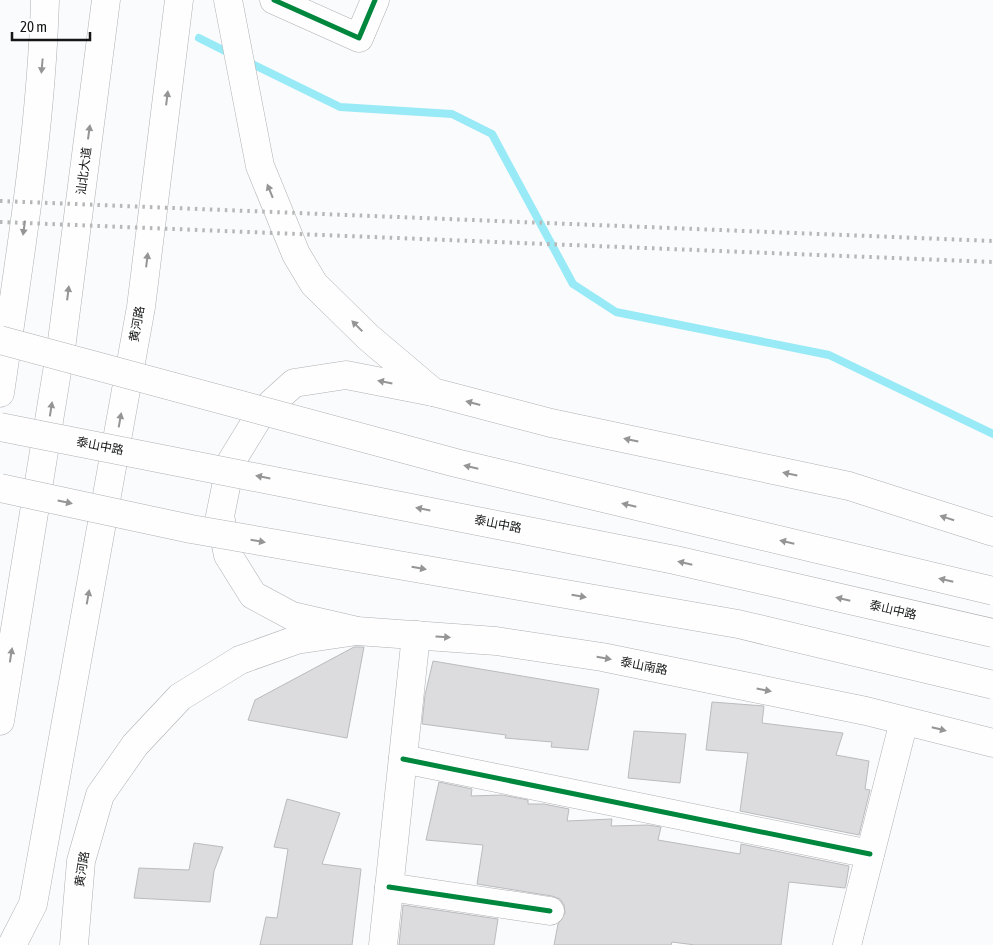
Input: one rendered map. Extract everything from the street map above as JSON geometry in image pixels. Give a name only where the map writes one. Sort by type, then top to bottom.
[{"type":"main road","points":[[0,393],[4,336],[34,152],[43,55],[44,0]]},
{"type":"main road","name":"汕北大道","points":[[0,721],[62,341],[106,0]]},
{"type":"main road","name":"黄河路","points":[[12,945],[33,904],[53,804],[79,645],[141,307],[179,0]]},
{"type":"main road","points":[[274,0],[359,38],[375,0]]},
{"type":"main road","points":[[230,9],[260,166],[296,254],[314,284],[368,336],[433,392],[550,423],[848,486],[993,532]]},
{"type":"main road","points":[[4,336],[456,464],[993,591]]},
{"type":"main road","name":"泰山南路","points":[[433,392],[346,375],[294,383],[261,412],[231,462],[220,516],[228,555],[253,595],[292,616],[357,631],[496,641],[602,657],[866,711],[993,743]]},
{"type":"main road","name":"泰山中路","points":[[0,427],[675,560],[993,633]]},
{"type":"main road","points":[[0,488],[191,529],[738,624],[993,685]]},
{"type":"main road","name":"黄河路","points":[[74,945],[81,861],[100,795],[135,745],[180,697],[240,660],[296,640],[357,631]]},
{"type":"main road","points":[[383,945],[416,635]]},
{"type":"main road","points":[[847,945],[904,721]]},
{"type":"main road","points":[[402,759],[870,854]]},
{"type":"main road","points":[[389,888],[550,912]]},
{"type":"building","points":[[354,647],[364,647],[347,738],[248,720],[255,700]]},
{"type":"building","points":[[433,661],[599,689],[588,750],[551,747],[552,742],[505,738],[506,735],[422,724],[425,695]]},
{"type":"building","points":[[712,702],[764,706],[762,723],[843,733],[836,755],[869,761],[865,789],[870,790],[859,835],[740,811],[748,753],[706,750]]},
{"type":"building","points":[[634,731],[686,734],[680,783],[628,778]]},
{"type":"building","points":[[439,782],[472,789],[471,796],[502,795],[528,800],[528,804],[544,804],[569,809],[567,821],[612,819],[611,826],[648,825],[661,827],[658,840],[740,854],[741,844],[849,866],[845,888],[789,882],[781,945],[695,945],[672,942],[671,945],[554,945],[558,924],[565,913],[564,905],[560,899],[552,896],[477,884],[483,845],[426,840]]},
{"type":"building","points":[[287,799],[340,813],[322,864],[361,869],[352,945],[260,945],[266,917],[277,918],[288,849],[274,847]]},
{"type":"building","points":[[194,843],[223,847],[214,871],[210,902],[134,898],[139,868],[189,870]]},
{"type":"building","points":[[403,905],[498,919],[494,945],[399,945]]},
{"type":"waterway","points":[[199,38],[231,54]]},
{"type":"waterway","points":[[246,61],[340,107],[452,114],[492,134],[573,284],[616,312],[829,355],[993,434]]},
{"type":"railway","points":[[0,201],[993,241]]},
{"type":"railway","points":[[0,222],[993,262]]},
{"type":"cycle path","points":[[274,0],[359,38],[375,0]]},
{"type":"cycle path","points":[[403,759],[870,854]]},
{"type":"cycle path","points":[[389,887],[550,911]]}]
